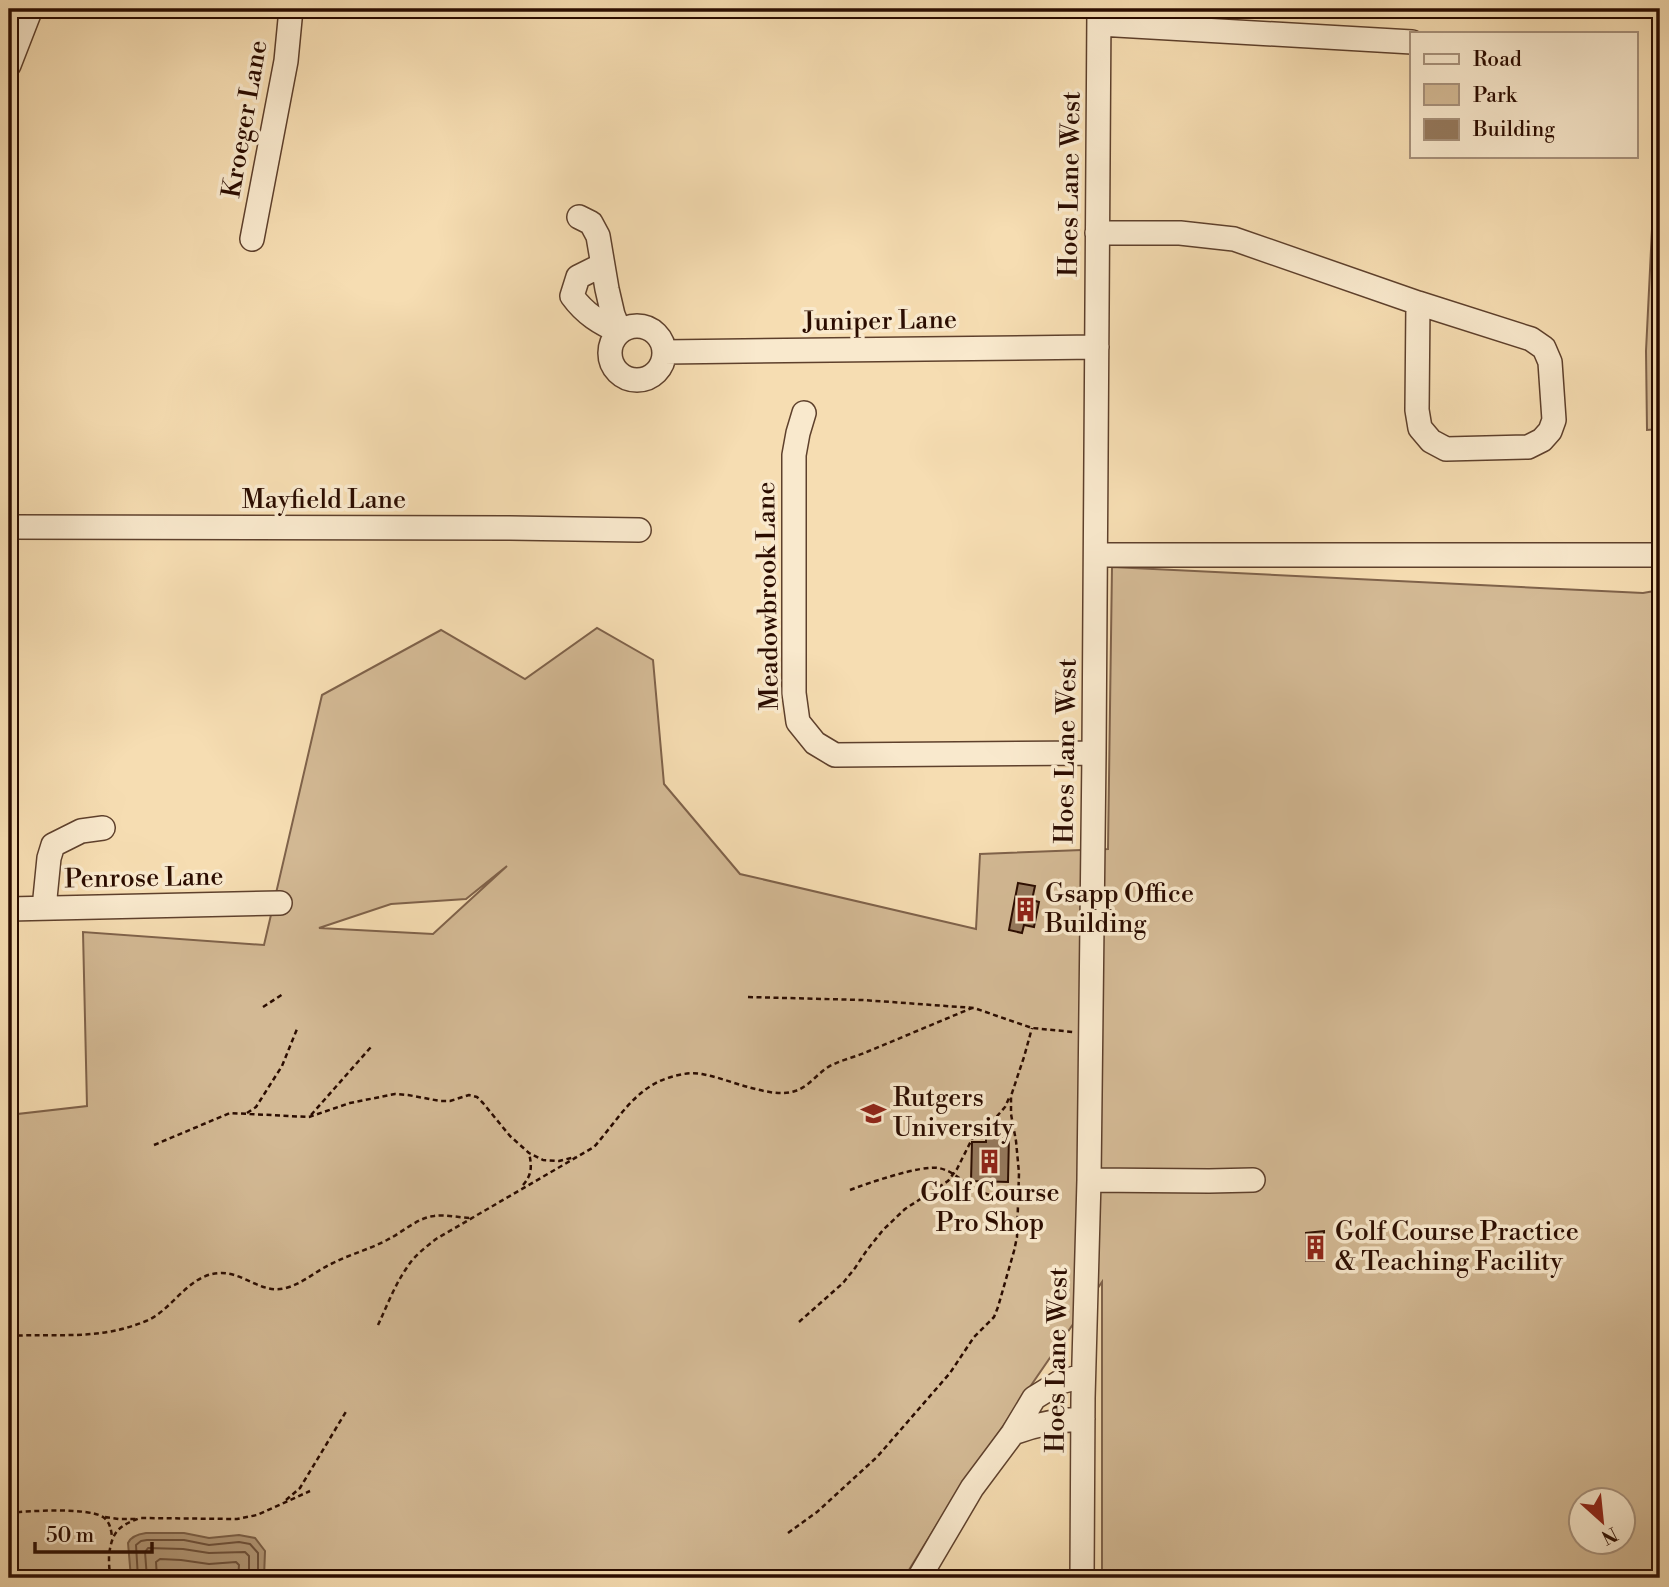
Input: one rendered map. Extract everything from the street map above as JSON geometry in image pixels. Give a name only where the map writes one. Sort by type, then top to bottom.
[{"type":"street","name":"Kroeger Lane","points":[[252,239],[286,61],[291,9]]},
{"type":"street","points":[[9,65],[24,10]]},
{"type":"street","points":[[1100,16],[1410,42]]},
{"type":"street","name":"Hoes Lane West","points":[[1082,1578],[1083,1376],[1091,1034],[1100,16]]},
{"type":"street","points":[[579,217],[591,223],[598,236],[613,315],[620,332]]},
{"type":"street","points":[[1097,233],[1180,233],[1234,239],[1531,339],[1544,348],[1550,362],[1554,420],[1550,431],[1542,440],[1528,447],[1446,449],[1431,441],[1420,428],[1417,410],[1418,303]]},
{"type":"street","points":[[602,265],[578,277],[572,296],[597,322],[620,332]]},
{"type":"street","points":[[633,326],[644,327],[660,338],[664,357],[660,368],[654,374],[644,380],[627,379],[613,366],[610,355],[612,343],[620,332],[633,326]]},
{"type":"street","name":"Juniper Lane","points":[[664,352],[1097,347]]},
{"type":"street","name":"Meadowbrook Lane","points":[[804,413],[794,455],[794,693],[798,722],[815,743],[835,755],[1094,753]]},
{"type":"street","name":"Mayfield Lane","points":[[9,527],[639,530]]},
{"type":"street","points":[[1096,555],[1660,555]]},
{"type":"street","points":[[44,908],[49,858],[53,845],[81,831],[103,828]]},
{"type":"street","name":"Penrose Lane","points":[[9,909],[280,903]]},
{"type":"street","points":[[1089,1180],[1254,1180]]},
{"type":"street","points":[[919,1578],[972,1488],[1013,1433],[1034,1398],[1060,1382],[1083,1376]]},
{"type":"street","points":[[1013,1433],[1035,1424],[1083,1419]]},
{"type":"path","points":[[263,1007],[283,994]]},
{"type":"path","points":[[748,997],[863,1000],[972,1008],[1031,1028],[1091,1034]]},
{"type":"path","points":[[378,1325],[413,1259],[436,1239],[594,1147],[622,1111],[659,1080],[684,1073],[701,1073],[762,1091],[793,1092],[804,1087],[836,1062],[866,1053],[972,1008]]},
{"type":"path","points":[[799,1322],[843,1283],[867,1250],[905,1209],[948,1181],[954,1174],[972,1139],[992,1122],[1011,1096],[1031,1028]]},
{"type":"path","points":[[247,1113],[257,1107],[269,1088],[287,1056],[297,1029]]},
{"type":"path","points":[[309,1117],[372,1047]]},
{"type":"path","points":[[154,1144],[230,1113],[309,1117],[350,1103],[395,1094],[440,1101],[469,1095],[477,1097],[510,1136],[529,1153],[543,1160],[559,1161],[578,1157]]},
{"type":"path","points":[[788,1532],[817,1512],[877,1457],[950,1373],[974,1337],[994,1317],[1017,1237],[1019,1173],[1011,1096]]},
{"type":"path","points":[[520,1189],[531,1174],[529,1153]]},
{"type":"path","points":[[850,1190],[878,1180],[928,1168],[939,1168],[986,1193],[1018,1198]]},
{"type":"path","points":[[9,1336],[75,1336],[130,1327],[150,1320],[204,1276],[222,1272],[275,1290],[286,1288],[332,1263],[388,1240],[422,1219],[436,1215],[472,1218]]},
{"type":"path","points":[[281,1504],[300,1488],[347,1410]]},
{"type":"path","points":[[9,1513],[61,1510],[119,1519],[237,1519],[257,1515],[310,1491]]},
{"type":"path","points":[[102,1516],[111,1528],[109,1578]]},
{"type":"path","points":[[112,1537],[119,1528],[140,1518]]},
{"type":"green space","points":[[1660,67],[1660,429],[1647,430],[1646,351]]},
{"type":"green space","name":"Rutgers University","points":[[1112,567],[1643,593],[1660,590],[1660,1578],[1102,1578],[1102,1282],[949,1505],[904,1578],[9,1578],[9,1115],[87,1106],[83,932],[264,945],[322,695],[441,630],[525,679],[597,628],[653,660],[664,784],[740,874],[976,929],[980,854],[1108,849]],"holes":[[[507,866],[433,934],[319,928],[391,904],[466,899]]]},
{"type":"water","points":[[146,1533],[184,1533],[209,1538],[239,1535],[255,1538],[265,1551],[264,1578],[131,1578],[128,1543],[133,1537]]},
{"type":"building","name":"Gsapp Office Building","points":[[1018,883],[1035,886],[1032,900],[1039,902],[1034,927],[1024,925],[1022,933],[1009,930]]},
{"type":"building","name":"Golf Course Pro Shop","points":[[986,1134],[1009,1135],[1008,1182],[971,1181],[972,1142],[986,1142]]},
{"type":"building","name":"Golf Course Practice & Teaching Facility","points":[[1324,1231],[1324,1261],[1306,1261],[1306,1233]]},
{"type":"place","name":"Gsapp Office Building","points":[[1025,909]]},
{"type":"place","name":"Rutgers University","points":[[873,1113]]},
{"type":"place","name":"Golf Course Pro Shop","points":[[990,1161]]},
{"type":"place","name":"Golf Course Practice & Teaching Facility","points":[[1315,1247]]}]
